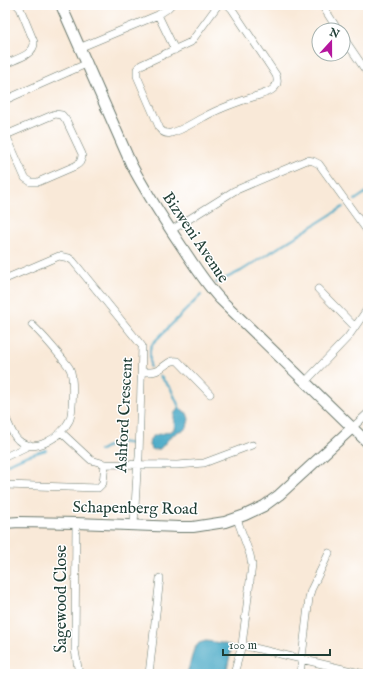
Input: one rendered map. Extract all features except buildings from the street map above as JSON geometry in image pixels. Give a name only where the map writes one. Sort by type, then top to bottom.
[{"type":"street","points":[[5,64],[29,53],[34,47],[33,39],[20,8],[17,5]]},
{"type":"street","name":"Bizweni Avenue","points":[[61,5],[86,64],[142,186],[208,285],[220,299],[368,443]]},
{"type":"street","points":[[80,48],[158,14],[171,5]]},
{"type":"street","points":[[218,5],[193,40],[188,44],[141,65],[136,72],[160,129],[164,133],[172,133],[236,102],[267,92],[277,85],[277,77],[228,5]]},
{"type":"street","points":[[322,5],[333,22]]},
{"type":"street","points":[[158,14],[175,50]]},
{"type":"street","points":[[351,49],[368,74]]},
{"type":"street","points":[[5,100],[86,64]]},
{"type":"street","points":[[55,114],[59,114],[66,120],[82,154],[81,160],[75,166],[38,182],[31,182],[25,178],[6,134],[55,114]]},
{"type":"street","points":[[170,230],[234,191],[307,160],[319,164],[368,232]]},
{"type":"street","name":"Ashford Crescent","points":[[5,279],[59,256],[68,258],[73,261],[142,346],[138,464],[134,525]]},
{"type":"street","points":[[318,289],[355,327]]},
{"type":"street","points":[[305,382],[335,352],[368,308]]},
{"type":"street","points":[[5,457],[30,445],[50,441],[61,432],[71,418],[72,374],[70,368],[44,336],[32,325]]},
{"type":"street","points":[[142,372],[154,372],[171,361],[178,361],[210,394]]},
{"type":"street","points":[[352,428],[368,413]]},
{"type":"street","points":[[5,416],[15,437],[23,444],[30,445]]},
{"type":"street","name":"Schapenberg Road","points":[[5,523],[76,523],[193,527],[237,519],[259,509],[279,495],[352,428]]},
{"type":"street","points":[[61,432],[91,460],[105,464],[177,465],[204,463],[252,445]]},
{"type":"street","points":[[5,485],[98,488],[104,483],[105,464]]},
{"type":"street","points":[[234,674],[242,645],[252,565],[237,519]]},
{"type":"street","name":"Sagewood Close","points":[[76,523],[75,650],[79,674]]},
{"type":"street","points":[[300,674],[309,598],[329,553]]},
{"type":"street","points":[[149,674],[160,578]]},
{"type":"street","points":[[242,645],[364,674]]},
{"type":"water","points":[[180,409],[187,413],[189,419],[187,427],[171,436],[160,449],[153,450],[149,446],[150,439],[155,435],[174,429],[174,415],[177,410]]},
{"type":"water","points":[[206,641],[232,646],[226,674],[187,674],[194,649],[199,643]]},
{"type":"waterway","points":[[355,200],[368,191]]},
{"type":"waterway","points":[[216,283],[241,271],[343,207]]},
{"type":"waterway","points":[[150,367],[150,349],[153,343],[201,295]]},
{"type":"waterway","points":[[159,375],[171,389],[180,409]]},
{"type":"waterway","points":[[119,442],[134,444]]},
{"type":"waterway","points":[[99,451],[110,445]]},
{"type":"waterway","points":[[5,465],[26,456],[46,450]]}]
